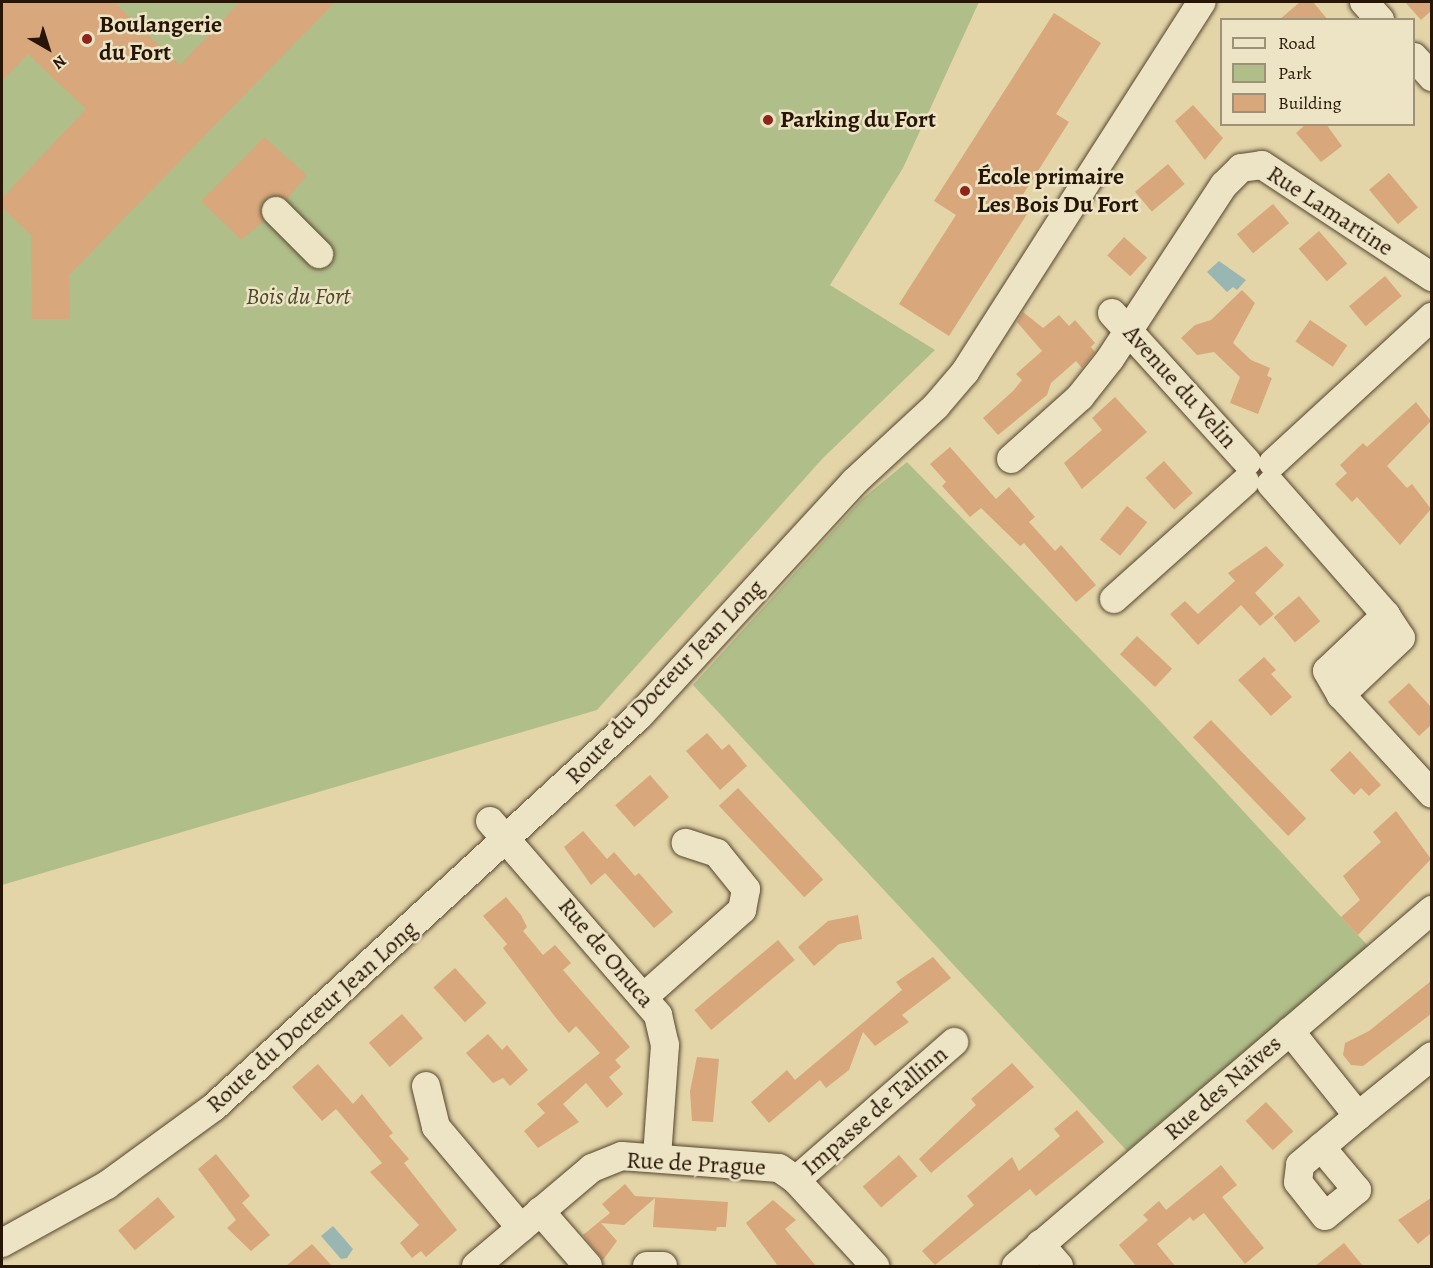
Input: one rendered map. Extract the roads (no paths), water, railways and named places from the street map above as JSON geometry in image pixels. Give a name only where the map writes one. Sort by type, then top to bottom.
[{"type":"street","name":"Route du Docteur Jean Long","points":[[2,1244],[106,1185],[189,1126],[498,831],[612,744],[854,482],[952,389],[996,330],[1202,2]]},
{"type":"street","points":[[1364,2],[1378,18]]},
{"type":"street","points":[[1415,59],[1431,77]]},
{"type":"street","name":"Rue Lamartine","points":[[1011,459],[1080,397],[1120,322],[1224,185],[1241,168],[1262,165],[1431,278]]},
{"type":"street","points":[[276,211],[319,254]]},
{"type":"street","points":[[1114,599],[1259,473],[1431,317]]},
{"type":"street","name":"Avenue du Velin","points":[[1120,322],[1386,615],[1401,638],[1341,695],[1431,794]]},
{"type":"street","name":"Rue de Onuca","points":[[498,831],[531,865],[645,996],[658,1015],[665,1045],[657,1157]]},
{"type":"street","points":[[645,996],[742,909],[746,889],[717,853],[686,843]]},
{"type":"street","name":"Rue des Naïves","points":[[1016,1266],[1431,910]]},
{"type":"street","points":[[1290,1031],[1358,1116]]},
{"type":"street","name":"Impasse de Tallinn","points":[[796,1180],[954,1042]]},
{"type":"street","points":[[1321,1147],[1431,1056]]},
{"type":"street","points":[[426,1086],[436,1127],[531,1220],[588,1266]]},
{"type":"street","name":"Rue de Prague","points":[[476,1266],[592,1168],[622,1156],[779,1168],[796,1180],[875,1266]]},
{"type":"street","points":[[1040,1244],[1059,1266]]},
{"type":"street","points":[[2,1258],[6,1266]]},
{"type":"street","points":[[647,1266],[663,1266]]},
{"type":"water","points":[[1219,261],[1246,280],[1237,290],[1233,287],[1227,292],[1207,272]]},
{"type":"water","points":[[333,1226],[353,1249],[347,1258],[341,1259],[321,1236]]},
{"type":"place","name":"Boulangerie du Fort","points":[[87,39]]},
{"type":"place","name":"Parking du Fort","points":[[768,120]]},
{"type":"place","name":"École primaire Les Bois Du Fort","points":[[965,191]]},
{"type":"park label","name":"Bois du Fort","points":[[298,297]]}]
